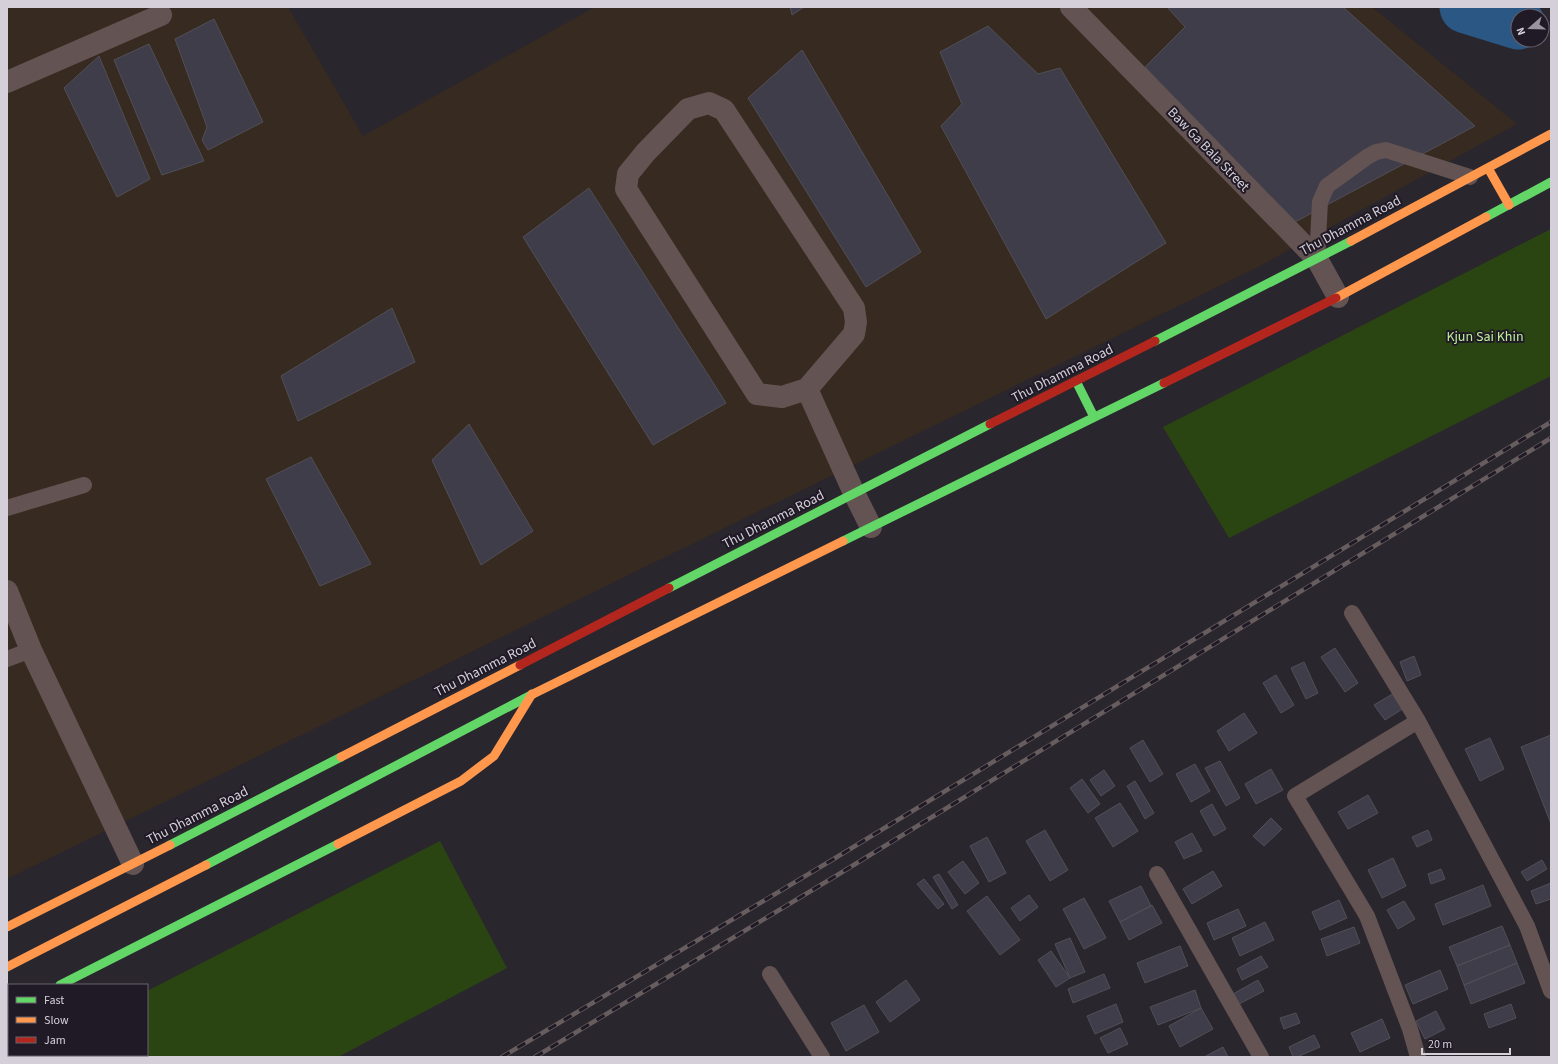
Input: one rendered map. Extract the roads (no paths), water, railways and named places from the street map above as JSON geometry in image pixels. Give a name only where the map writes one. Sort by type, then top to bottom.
[{"type":"main road","name":"Thu Dhamma Road","points":[[7,927],[133,864],[854,494],[1317,260],[1551,134]]},
{"type":"main road","points":[[1488,168],[1509,205]]},
{"type":"main road","points":[[7,967],[532,694],[1338,296],[1551,182]]},
{"type":"main road","points":[[1076,381],[1094,417]]},
{"type":"main road","points":[[62,984],[461,781],[494,756],[532,694]]},
{"type":"street","name":"Baw Ga Bala Street","points":[[1071,7],[1317,260],[1338,296]]},
{"type":"street","points":[[7,82],[161,15]]},
{"type":"street","points":[[709,102],[724,110],[854,308],[856,322],[854,334],[807,389],[782,397],[757,394],[626,189],[628,174],[646,152],[688,109],[709,102]]},
{"type":"street","points":[[807,389],[854,494],[871,527]]},
{"type":"street","points":[[7,591],[31,650],[133,864]]},
{"type":"lane","points":[[1317,260],[1320,202],[1327,186],[1366,157],[1376,152],[1386,150],[1423,161],[1470,178]]},
{"type":"lane","points":[[7,508],[84,486]]},
{"type":"lane","points":[[1352,613],[1418,721],[1527,926],[1551,991]]},
{"type":"lane","points":[[7,659],[31,650]]},
{"type":"lane","points":[[1418,721],[1295,796],[1367,916],[1410,1029],[1418,1057]]},
{"type":"lane","points":[[1157,874],[1261,1057]]},
{"type":"lane","points":[[770,974],[822,1057]]},
{"type":"waterway","points":[[1466,7],[1510,21]]},
{"type":"railway","points":[[502,1057],[832,860],[1551,422]]},
{"type":"railway","points":[[535,1057],[839,874],[1551,438]]},
{"type":"park label","name":"Kjun Sai Khin","points":[[1485,336]]}]
